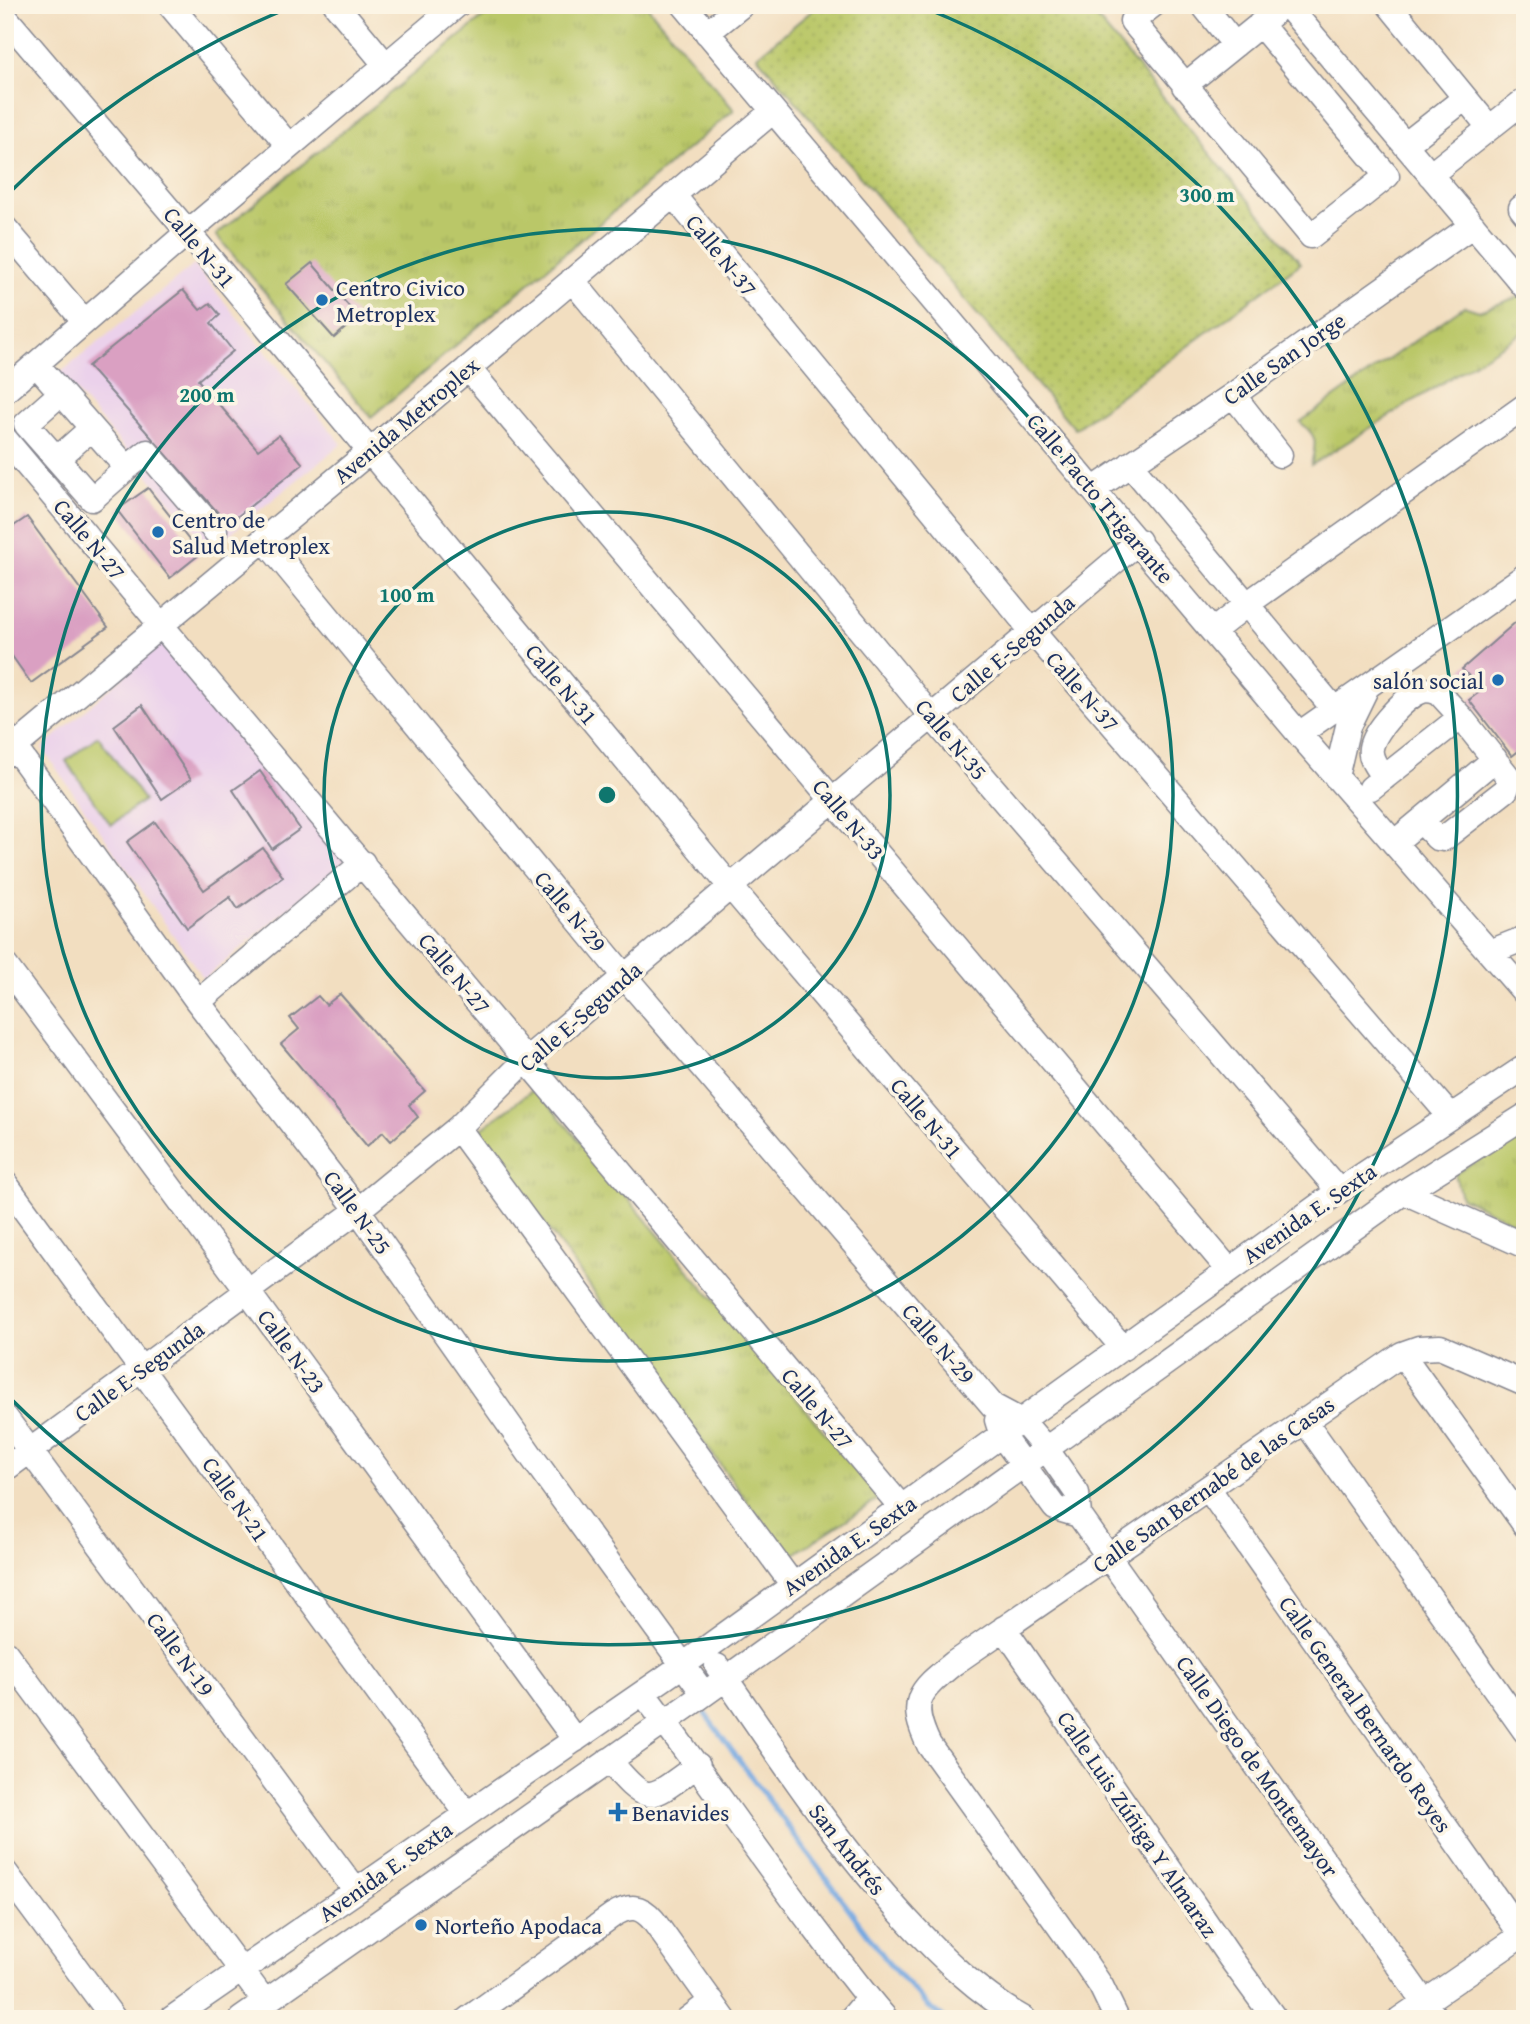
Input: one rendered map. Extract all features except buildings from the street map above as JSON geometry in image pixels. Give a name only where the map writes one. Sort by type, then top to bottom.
[{"type":"street","points":[[170,5],[289,146]]},
{"type":"street","points":[[336,5],[385,64]]},
{"type":"street","points":[[5,391],[457,5]]},
{"type":"street","name":"Calle Pacto Trigarante","points":[[684,5],[1139,541],[1299,734],[1524,990]]},
{"type":"street","points":[[707,33],[741,5]]},
{"type":"street","points":[[1153,5],[1132,21],[1311,236],[1387,176],[1260,24]]},
{"type":"street","points":[[1203,5],[1235,44]]},
{"type":"street","points":[[1184,86],[1286,5],[1525,287]]},
{"type":"street","points":[[1389,5],[1489,127]]},
{"type":"street","name":"Calle N-31","points":[[5,17],[188,232],[730,886],[1123,1348]]},
{"type":"street","points":[[1405,145],[1465,98]]},
{"type":"street","points":[[1430,175],[1525,100]]},
{"type":"street","name":"Avenida Metroplex","points":[[8,745],[162,624],[773,111]]},
{"type":"street","name":"Calle N-37","points":[[673,195],[1032,631],[1450,1115]]},
{"type":"street","points":[[1525,205],[1521,208],[1525,213]]},
{"type":"street","name":"Calle San Jorge","points":[[1094,489],[1233,395],[1473,225]]},
{"type":"street","points":[[5,228],[84,321]]},
{"type":"street","name":"Calle N-35","points":[[572,280],[931,716],[1339,1191]]},
{"type":"street","points":[[36,364],[127,468]]},
{"type":"street","name":"Calle N-33","points":[[468,368],[1229,1270]]},
{"type":"street","points":[[61,393],[26,424],[92,499],[147,452],[215,531]]},
{"type":"street","points":[[1233,395],[1280,455]]},
{"type":"street","points":[[1213,631],[1525,406]]},
{"type":"street","points":[[57,459],[92,428]]},
{"type":"street","name":"Calle N-27","points":[[5,439],[902,1508]]},
{"type":"street","points":[[1130,464],[1334,709]]},
{"type":"street","name":"Calle N-29","points":[[264,539],[625,977],[993,1406],[1023,1422]]},
{"type":"street","name":"Calle E-Segunda","points":[[5,1469],[358,1210],[458,1128],[527,1059],[1139,541]]},
{"type":"street","points":[[1299,734],[1525,576]]},
{"type":"street","points":[[1336,777],[1348,726],[1368,685]]},
{"type":"street","points":[[1384,778],[1372,758],[1371,748],[1377,731],[1419,691],[1428,690],[1439,693],[1510,779],[1506,790],[1443,839],[1437,838],[1421,821],[1394,843]]},
{"type":"street","points":[[1356,800],[1461,717]]},
{"type":"street","name":"Calle N-25","points":[[8,745],[198,1002],[358,1210],[704,1694]]},
{"type":"street","points":[[198,1002],[363,863]]},
{"type":"street","points":[[1490,952],[1525,938]]},
{"type":"street","name":"Calle N-23","points":[[5,965],[575,1740]]},
{"type":"street","name":"Avenida E. Sexta","points":[[171,2019],[683,1665],[1023,1422],[1339,1191],[1525,1067]]},
{"type":"street","name":"Avenida E. Sexta","points":[[241,2019],[665,1722],[1404,1192],[1525,1116]]},
{"type":"street","points":[[458,1128],[793,1585]]},
{"type":"street","name":"Calle N-21","points":[[5,1183],[467,1814]]},
{"type":"street","points":[[1404,1192],[1525,1246]]},
{"type":"street","name":"Calle San Bernabé de las Casas","points":[[1117,2019],[1101,1986],[1082,1958],[929,1745],[920,1725],[917,1708],[921,1695],[933,1680],[1004,1628],[1402,1354],[1419,1348],[1440,1347],[1525,1384]]},
{"type":"street","points":[[1402,1354],[1525,1525]]},
{"type":"street","name":"Calle N-29","points":[[993,1406],[1002,1436],[1024,1466]]},
{"type":"street","name":"Calle N-19","points":[[5,1417],[356,1891]]},
{"type":"street","points":[[1304,1420],[1525,1731]]},
{"type":"street","name":"Calle Diego de Montemayor","points":[[1023,1422],[1047,1450],[1077,1493],[1079,1515],[1430,2011]]},
{"type":"street","name":"Calle Diego de Montemayor","points":[[1024,1466],[1055,1508],[1079,1515]]},
{"type":"street","name":"Calle General Bernardo Reyes","points":[[1208,1488],[1524,1936]]},
{"type":"street","name":"Calle Luis Zúñiga Y Almaraz","points":[[1004,1628],[1275,2019]]},
{"type":"street","name":"San Andrés","points":[[705,1648],[821,1818],[868,1878],[944,1960],[1004,2007],[1024,2019]]},
{"type":"street","points":[[5,1652],[265,2002]]},
{"type":"street","points":[[643,1693],[698,1765],[786,1890],[886,2019]]},
{"type":"street","points":[[608,1760],[629,1785],[641,1794],[650,1795],[698,1765]]},
{"type":"street","points":[[5,1872],[114,2019]]},
{"type":"street","points":[[468,2019],[626,1908],[645,1911],[718,2010],[688,2019]]},
{"type":"street","points":[[1401,2019],[1430,2011],[1524,1936]]},
{"type":"street","points":[[850,2019],[869,1999]]},
{"type":"shaded area","points":[[194,265],[342,444],[211,549],[60,373]]},
{"type":"shaded area","points":[[165,640],[346,860],[204,979],[42,748]]},
{"type":"green space","points":[[498,5],[646,5],[734,110],[371,417],[216,235]]},
{"type":"green space","points":[[819,5],[1086,5],[1301,263],[1075,429],[757,56]]},
{"type":"green space","points":[[1523,295],[1525,331],[1311,465],[1313,436],[1300,422],[1464,306],[1479,311]]},
{"type":"green space","points":[[98,736],[144,800],[111,825],[66,761]]},
{"type":"green space","points":[[535,1088],[880,1498],[788,1558],[478,1132]]},
{"type":"green space","points":[[1525,1129],[1525,1228],[1461,1197],[1455,1174]]},
{"type":"waterway","points":[[705,1714],[891,1966],[928,2006],[945,2019]]},
{"type":"place","name":"Centro Civico Metroplex","points":[[322,300]]},
{"type":"place","name":"Centro de Salud Metroplex","points":[[158,532]]},
{"type":"place","name":"salón social","points":[[1498,680]]},
{"type":"place","name":"Benavides","points":[[618,1812]]},
{"type":"place","name":"Norteño Apodaca","points":[[421,1925]]}]
